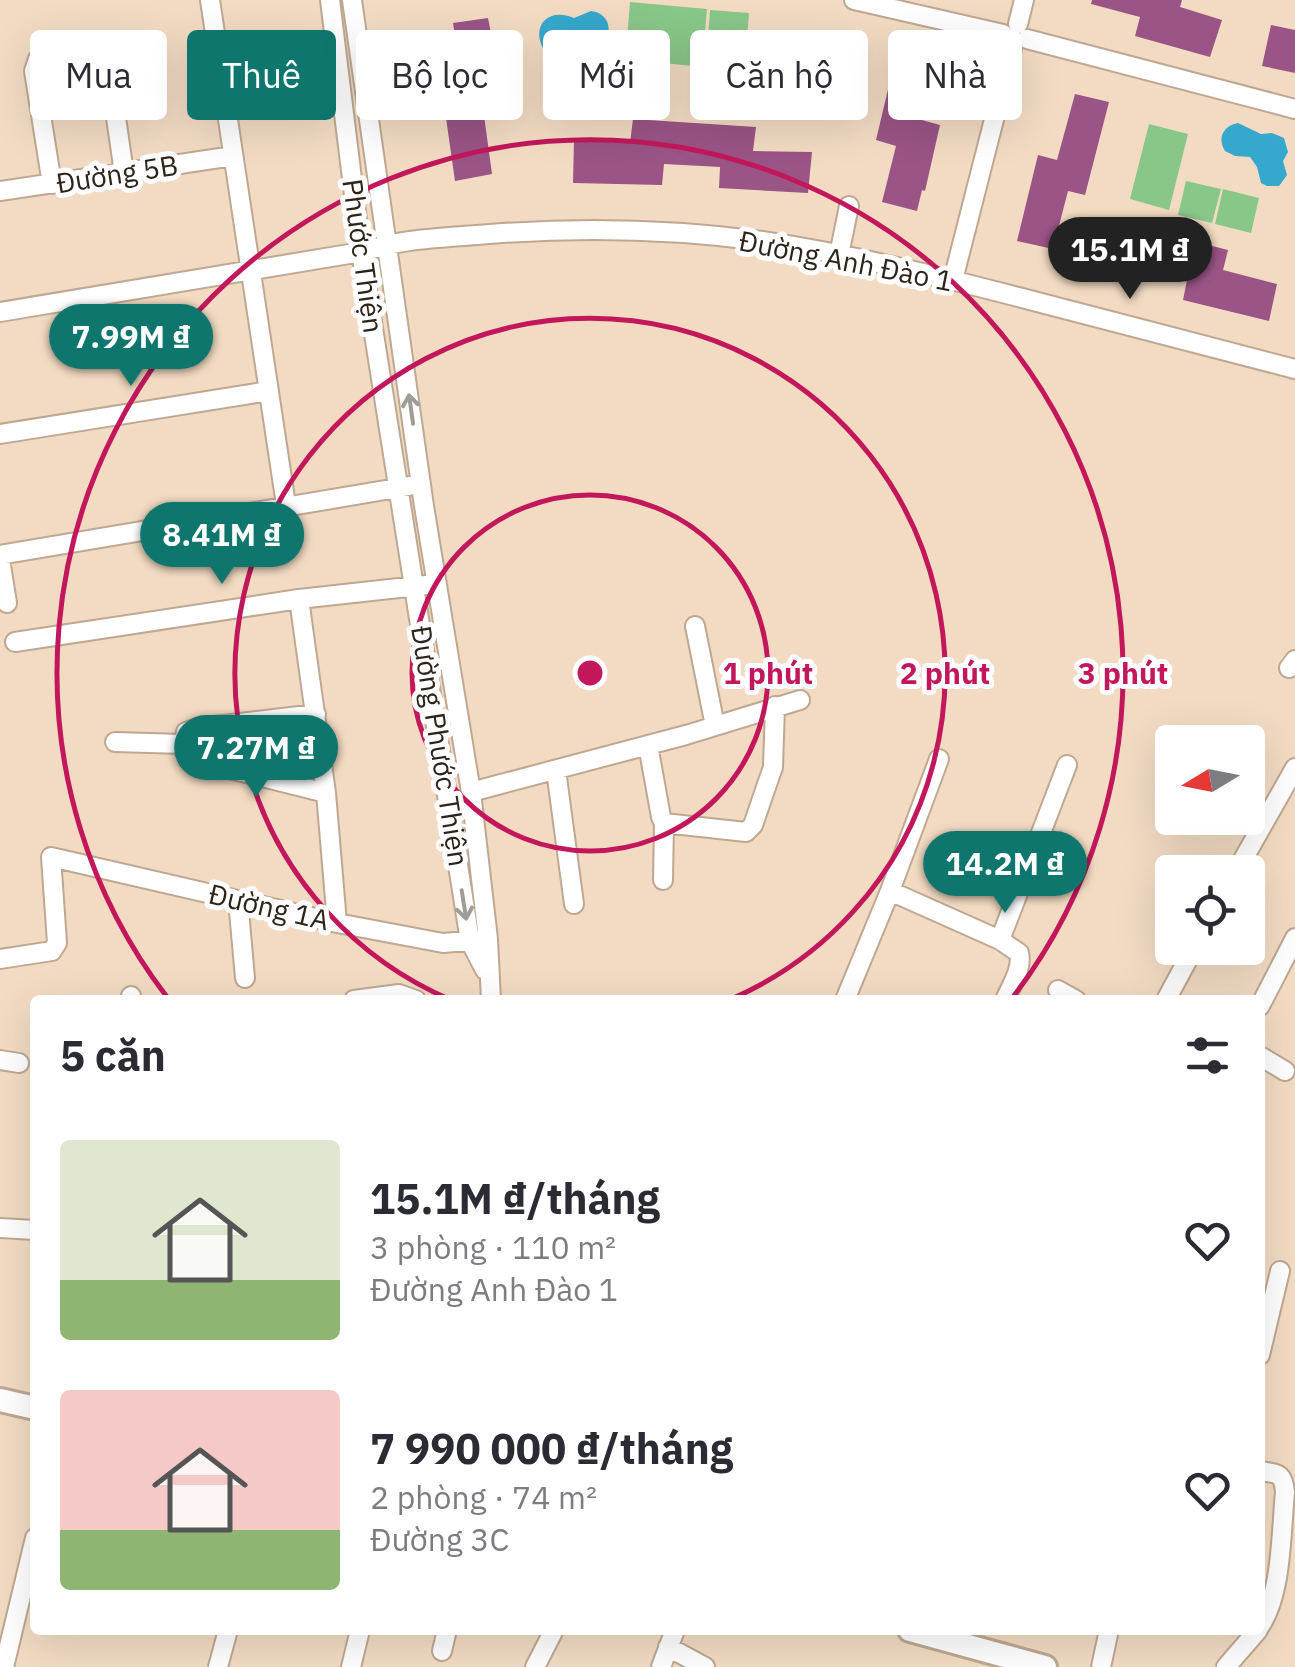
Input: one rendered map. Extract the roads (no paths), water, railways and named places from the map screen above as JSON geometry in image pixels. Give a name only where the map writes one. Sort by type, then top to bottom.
[{"type":"main road","points":[[0,1400],[30,1407]]},
{"type":"main road","points":[[928,1635],[999,1661],[1044,1667]]},
{"type":"street","points":[[210,0],[286,505]]},
{"type":"street","name":"Phước Thiện","points":[[330,0],[361,252],[403,510]]},
{"type":"street","name":"Phước Thiện","points":[[352,0],[424,506]]},
{"type":"street","points":[[854,0],[988,30]]},
{"type":"street","points":[[1016,30],[1024,0]]},
{"type":"street","points":[[1022,38],[1295,109]]},
{"type":"street","points":[[52,184],[34,64],[38,58],[99,49],[107,56],[124,173]]},
{"type":"street","points":[[953,280],[994,120]]},
{"type":"street","name":"Đường 5B","points":[[0,191],[233,156]]},
{"type":"street","points":[[839,255],[849,206]]},
{"type":"street","name":"Đường Anh Đào 1","points":[[0,312],[361,252],[388,242],[595,229],[742,239],[839,255],[953,280],[1295,369]]},
{"type":"street","points":[[0,434],[269,391]]},
{"type":"street","points":[[7,603],[1,562],[286,505],[422,484]]},
{"type":"street","name":"Đường Phước Thiện","points":[[424,506],[471,792],[479,940]]},
{"type":"street","name":"Đường Phước Thiện","points":[[403,510],[491,995]]},
{"type":"street","points":[[15,642],[299,599],[436,583]]},
{"type":"street","points":[[299,599],[326,793],[337,923]]},
{"type":"street","points":[[695,626],[714,726]]},
{"type":"street","points":[[471,792],[800,700]]},
{"type":"street","points":[[664,823],[741,833],[750,830],[773,767],[775,706]]},
{"type":"street","points":[[316,714],[197,728],[186,732],[183,748],[198,761],[326,793]]},
{"type":"street","points":[[114,742],[184,744]]},
{"type":"street","points":[[648,745],[664,823],[664,880]]},
{"type":"street","points":[[847,995],[939,759]]},
{"type":"street","points":[[1000,940],[1067,765]]},
{"type":"street","points":[[1246,855],[1295,768]]},
{"type":"street","points":[[556,770],[574,904]]},
{"type":"street","name":"Đường 1A","points":[[0,958],[52,951],[58,943],[51,857],[443,944],[479,940]]},
{"type":"street","points":[[890,891],[1000,940],[1020,953],[1021,960],[1007,995]]},
{"type":"street","points":[[238,900],[245,978]]},
{"type":"street","points":[[1265,996],[1295,938]]},
{"type":"street","points":[[1169,995],[1185,965]]},
{"type":"street","points":[[1058,990],[1067,995]]},
{"type":"street","points":[[1265,1059],[1286,1071]]},
{"type":"street","points":[[0,1228],[30,1230]]},
{"type":"street","points":[[1265,1334],[1280,1271]]},
{"type":"street","points":[[1265,1472],[1290,1478],[1285,1492],[1274,1597],[1265,1616]]},
{"type":"street","points":[[4,1667],[30,1559]]},
{"type":"street","points":[[218,1667],[227,1635]]},
{"type":"street","points":[[351,1667],[359,1635]]},
{"type":"street","points":[[442,1651],[446,1635]]},
{"type":"street","points":[[536,1667],[552,1635]]},
{"type":"street","points":[[1101,1667],[1107,1635]]},
{"type":"street","points":[[1226,1667],[1253,1635]]},
{"type":"street","points":[[661,1667],[672,1639],[705,1667]]},
{"type":"water","points":[[591,11],[598,13],[607,21],[608,30],[543,30],[543,48],[540,28],[548,17],[574,18]]},
{"type":"water","points":[[1238,123],[1261,134],[1284,138],[1287,175],[1279,186],[1261,183],[1250,157],[1225,151],[1223,133]]}]
